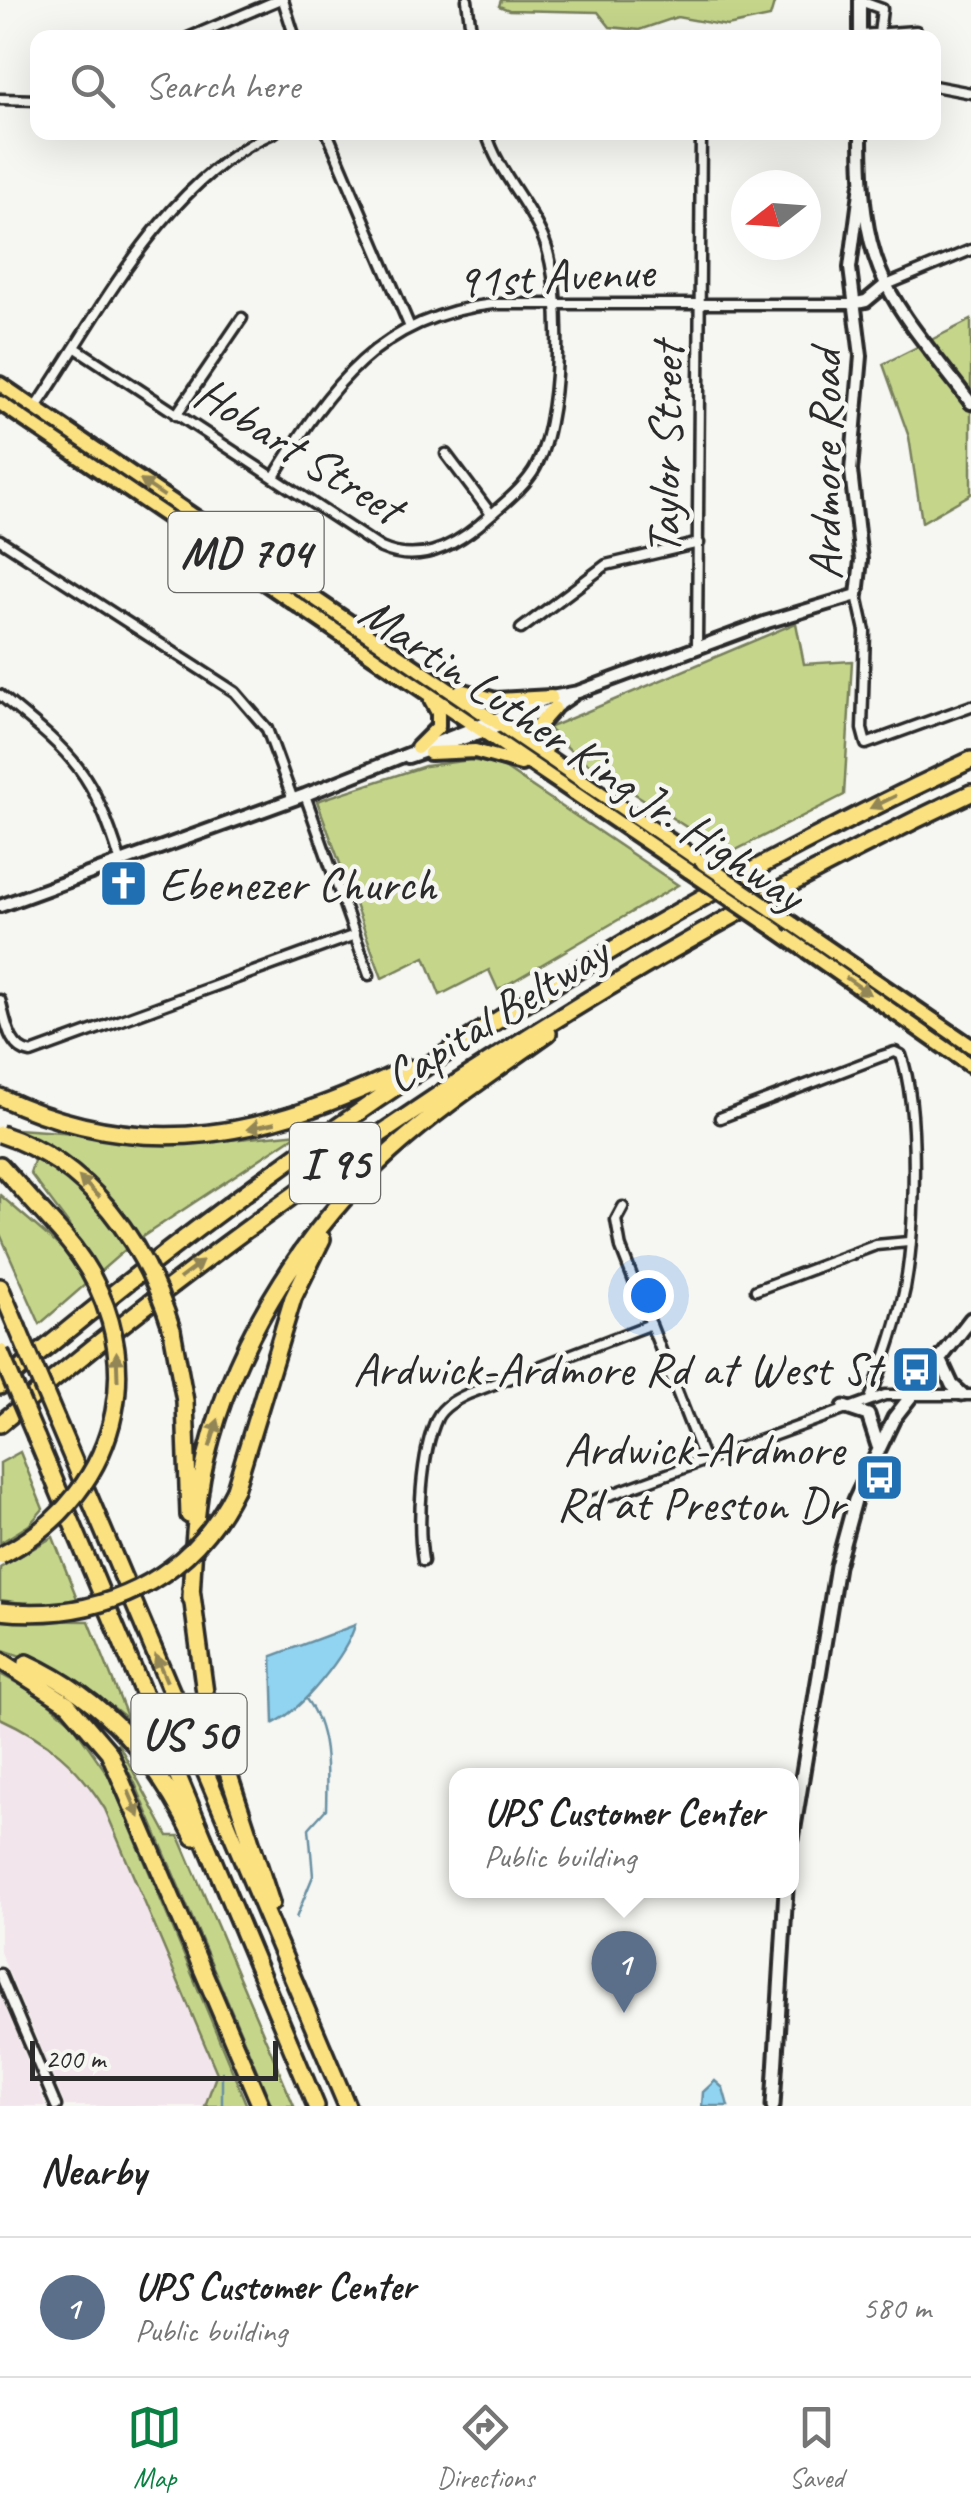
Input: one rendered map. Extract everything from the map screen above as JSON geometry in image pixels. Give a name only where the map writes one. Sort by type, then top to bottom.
[{"type":"highway","name":"Capital Beltway","points":[[2,1384],[212,1217],[448,1050],[703,897],[971,760]]},
{"type":"highway","name":"Capital Beltway","points":[[0,1424],[182,1276],[348,1154],[518,1041],[802,877],[971,793]]},
{"type":"highway","points":[[191,1598],[203,1474],[215,1426],[246,1351],[308,1243],[349,1192],[391,1150],[656,958]]},
{"type":"highway","points":[[0,1097],[46,1116],[91,1127],[193,1136],[296,1118],[448,1050]]},
{"type":"highway","points":[[0,1134],[50,1156],[95,1193],[138,1250],[172,1330],[187,1422],[191,1598],[200,1670],[217,1747],[322,2048]]},
{"type":"highway","points":[[0,1612],[64,1612],[135,1592],[185,1558],[215,1524],[235,1489],[304,1273],[335,1219],[391,1150]]},
{"type":"highway","points":[[0,1165],[88,1265],[109,1310],[119,1368],[111,1428],[87,1482],[55,1520],[0,1556]]},
{"type":"highway","name":"US 50","points":[[0,1287],[347,2106]]},
{"type":"highway","name":"US 50","points":[[0,1352],[316,2106]]},
{"type":"highway","points":[[0,1656],[60,1680],[102,1709],[133,1740],[179,1808],[264,1981]]},
{"type":"highway","points":[[0,1656],[60,1696],[109,1752],[262,2106]]},
{"type":"main road","name":"Martin Luther King Jr. Highway","points":[[0,384],[971,1046]]},
{"type":"main road","name":"Martin Luther King Jr. Highway","points":[[0,403],[971,1066]]},
{"type":"main road","points":[[424,672],[484,698],[552,702]]},
{"type":"main road","points":[[422,690],[440,719],[424,751],[499,755],[555,780]]},
{"type":"main road","points":[[552,702],[536,733],[542,745],[566,768]]},
{"type":"main road","points":[[799,1797],[839,1556],[854,1500],[878,1446],[971,1319]]},
{"type":"main road","points":[[940,1359],[952,1385],[966,1394]]},
{"type":"main road","points":[[844,1408],[868,1415],[878,1446]]},
{"type":"main road","points":[[773,2106],[786,1898]]},
{"type":"street","points":[[208,30],[281,0],[292,30]]},
{"type":"street","points":[[468,0],[471,30]]},
{"type":"street","points":[[860,30],[860,0],[882,9],[879,30]]},
{"type":"street","points":[[941,87],[971,93]]},
{"type":"street","points":[[0,99],[30,100]]},
{"type":"street","points":[[27,421],[172,209],[226,159],[260,140]]},
{"type":"street","points":[[330,140],[409,325]]},
{"type":"street","name":"Hobart Street","points":[[76,348],[371,542],[405,556],[448,546],[525,482],[542,452],[551,415],[554,273],[542,236],[502,171],[489,140]]},
{"type":"street","name":"Taylor Street","points":[[697,647],[700,140]]},
{"type":"street","points":[[862,140],[861,184],[868,238],[884,286],[912,332],[971,402]]},
{"type":"street","name":"Ardmore Road","points":[[861,184],[850,268],[862,356],[851,471],[860,560],[857,595],[865,631],[862,730],[868,746],[971,706]]},
{"type":"street","points":[[852,304],[866,300],[884,286],[971,250]]},
{"type":"street","name":"91st Avenue","points":[[274,477],[342,378],[409,325],[475,306],[852,304]]},
{"type":"street","points":[[176,415],[242,318]]},
{"type":"street","points":[[446,454],[491,514]]},
{"type":"street","points":[[0,540],[236,692],[267,729],[293,800]]},
{"type":"street","points":[[521,629],[606,565],[699,544]]},
{"type":"street","points":[[0,906],[697,647],[857,595]]},
{"type":"street","points":[[0,695],[82,768],[98,796],[121,863]]},
{"type":"street","points":[[305,795],[370,976]]},
{"type":"street","points":[[0,1000],[14,1042],[20,1051],[32,1053],[355,935]]},
{"type":"street","points":[[720,1118],[882,1056],[895,1052],[901,1055],[912,1136],[908,1242],[900,1306],[870,1399]]},
{"type":"street","points":[[623,1206],[616,1213],[620,1242],[703,1458]]},
{"type":"street","points":[[756,1290],[876,1246],[908,1242]]},
{"type":"street","points":[[422,1560],[418,1530],[432,1435],[442,1411],[468,1394],[651,1324]]},
{"type":"street","points":[[593,1501],[870,1399],[915,1393],[966,1394]]},
{"type":"street","points":[[0,1974],[56,2106]]},
{"type":"shaded area","points":[[0,1718],[55,1747],[87,1780],[105,1809],[217,2073],[205,2106],[65,2106],[0,1952]]},
{"type":"shaded area","points":[[0,1995],[15,2030],[46,2106],[0,2106]]},
{"type":"green space","points":[[501,0],[775,0],[770,17],[727,26],[677,17],[639,30],[610,27],[598,12],[509,10],[499,6]]},
{"type":"green space","points":[[971,320],[971,494],[922,522],[909,437],[883,364]]},
{"type":"green space","points":[[796,623],[804,664],[852,661],[844,795],[728,854],[575,755],[548,728]]},
{"type":"green space","points":[[470,760],[500,765],[678,885],[498,990],[489,970],[440,995],[425,957],[382,978],[317,801],[425,766]]},
{"type":"green space","points":[[16,1129],[210,1142],[299,1133],[133,1243],[40,1324],[0,1234],[0,1195],[57,1244],[70,1232],[69,1225],[30,1173],[34,1161],[19,1141]]},
{"type":"green space","points":[[20,1452],[43,1509],[29,1525],[0,1543],[0,1463]]},
{"type":"green space","points":[[53,1537],[78,1601],[38,1605],[0,1600],[0,1568]]},
{"type":"green space","points":[[0,1620],[89,1621],[128,1719],[68,1678],[0,1649]]},
{"type":"green space","points":[[0,1674],[39,1695],[72,1723],[109,1776],[247,2106],[205,2106],[217,2073],[105,1809],[84,1779],[60,1755],[0,1718]]},
{"type":"green space","points":[[118,1743],[168,1836],[179,1836],[294,2106],[272,2106],[134,1781],[114,1747]]},
{"type":"water","points":[[355,1625],[343,1651],[322,1680],[274,1723],[272,1656]]},
{"type":"water","points":[[715,2081],[723,2088],[728,2106],[702,2106],[703,2092]]},
{"type":"waterway","points":[[296,1918],[313,1876],[309,1828],[326,1809],[323,1737],[306,1699]]},
{"type":"waterway","points":[[222,2072],[222,2106]]},
{"type":"place","name":"Ebenezer Church","points":[[124,884]]},
{"type":"place","name":"Ardwick-Ardmore Rd at West St","points":[[915,1369]]},
{"type":"place","name":"Ardwick-Ardmore Rd at Preston Dr","points":[[879,1477]]},
{"type":"place","name":"UPS Customer Center","points":[[624,2013]]}]
